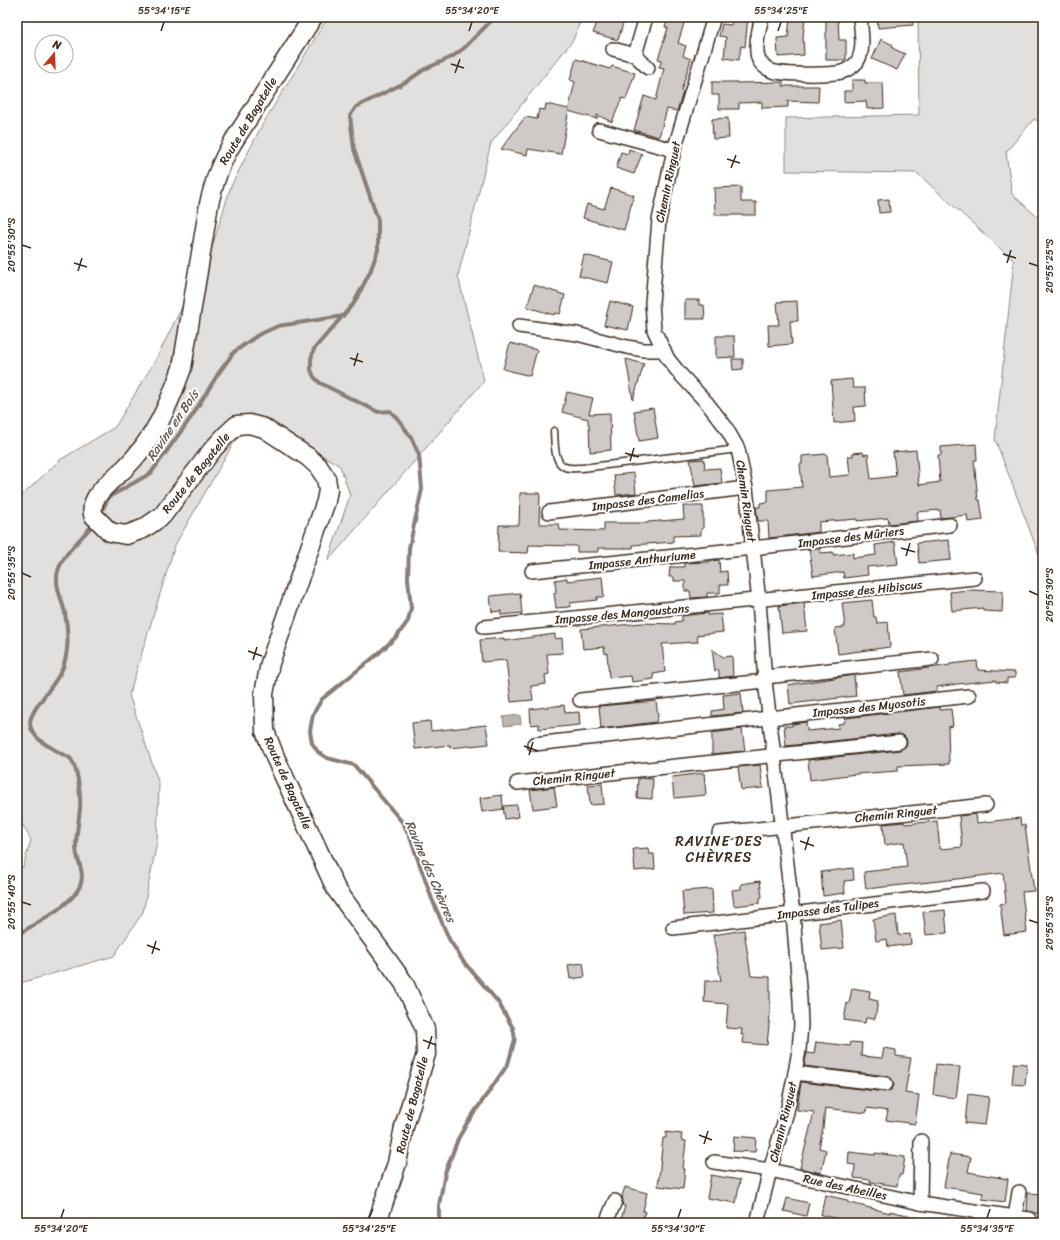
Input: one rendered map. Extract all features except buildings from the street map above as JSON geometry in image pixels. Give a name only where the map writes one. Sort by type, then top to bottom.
[{"type":"main road","name":"Route de Bagatelle","points":[[313,17],[233,142],[221,163],[213,184],[182,368],[166,411],[153,434],[137,456],[100,492],[92,505],[93,515],[110,532],[126,534],[144,529],[162,516],[212,450],[237,425],[249,424],[264,428],[308,457],[318,466],[326,478],[328,490],[326,501],[270,663],[264,694],[265,731],[275,757],[336,889],[404,983],[425,1030],[426,1054],[404,1127],[398,1163],[377,1223]]},
{"type":"street","points":[[635,55],[646,17]]},
{"type":"street","name":"Chemin Ringuet","points":[[714,17],[674,150],[659,220],[652,303],[654,330],[668,359],[725,426],[738,449],[746,488],[753,548],[765,679],[793,914],[800,992],[801,1025],[799,1050],[787,1112],[770,1170],[757,1223]]},
{"type":"street","points":[[762,17],[757,49],[759,60],[772,72],[782,73],[842,72],[850,68],[857,62],[861,52],[860,17]]},
{"type":"street","points":[[613,49],[635,55],[648,68]]},
{"type":"street","points":[[599,130],[674,150]]},
{"type":"street","points":[[520,326],[577,334],[644,350],[664,350]]},
{"type":"street","name":"Impasse des Camelias","points":[[549,512],[746,488]]},
{"type":"street","name":"Impasse des Mûriers","points":[[753,548],[950,525]]},
{"type":"street","name":"Impasse Anthuriume","points":[[532,571],[753,548]]},
{"type":"street","name":"Impasse des Hibiscus","points":[[759,601],[975,578]]},
{"type":"street","name":"Impasse des Mangoustans","points":[[484,627],[759,601]]},
{"type":"street","points":[[580,700],[932,659]]},
{"type":"street","name":"Impasse des Myosotis","points":[[770,718],[969,696]]},
{"type":"street","points":[[534,744],[770,718]]},
{"type":"street","name":"Chemin Ringuet","points":[[517,783],[899,742]]},
{"type":"street","name":"Chemin Ringuet","points":[[719,833],[986,805]]},
{"type":"street","name":"Impasse des Tulipes","points":[[673,928],[983,891]]},
{"type":"street","name":"Chemin Ringuet","points":[[795,1073],[886,1084]]},
{"type":"street","points":[[920,1203],[921,1141]]},
{"type":"street","name":"Chemin Ringuet","points":[[714,1162],[770,1170]]},
{"type":"street","name":"Rue des Abeilles","points":[[770,1170],[920,1203],[1030,1219]]},
{"type":"street","points":[[1015,1217],[1019,1192]]},
{"type":"street","points":[[606,1223],[615,1201]]},
{"type":"lane","points":[[554,431],[557,455],[560,463],[564,467],[572,468],[738,449]]},
{"type":"shaded area","points":[[328,17],[582,17],[573,40],[491,143],[458,276],[484,381],[328,561],[350,495],[340,466],[266,421],[246,428],[233,444],[175,545],[129,695],[159,784],[157,842],[143,912],[114,956],[17,984],[17,869],[23,867],[31,840],[17,815],[17,500],[60,460],[115,427],[156,359],[212,247],[231,186],[261,127]]},
{"type":"shaded area","points":[[918,17],[1043,17],[1043,124],[1034,119],[1006,152],[1012,194],[1043,222],[1043,565],[995,439],[1014,261],[917,173],[786,171],[786,118],[919,115]]},
{"type":"shaded area","points":[[1043,707],[1043,870],[1039,805]]},
{"type":"shaded area","points":[[520,715],[521,724],[504,726],[503,717]]},
{"type":"waterway","name":"Ravine des Chèvres","points":[[439,1223],[439,1205],[445,1173],[458,1139],[467,1123],[508,1064],[515,1039],[513,1028],[498,1002],[463,961],[449,939],[432,899],[410,837],[403,823],[354,765],[327,758],[318,752],[312,743],[310,731],[313,714],[322,699],[379,653],[397,636],[408,621],[411,608],[408,578],[409,548],[422,489],[419,455],[411,437],[398,419],[390,411],[378,412],[320,383],[314,377],[311,370],[311,359],[314,349],[354,303],[370,272],[378,250],[378,220],[354,149],[350,116],[356,107],[406,82],[425,69],[452,57],[464,48],[495,17]]},
{"type":"waterway","name":"Ravine en Bois","points":[[99,516],[109,497],[151,473],[192,416],[218,374],[234,352],[258,335],[278,326],[343,316]]},
{"type":"waterway","name":"Ravine en Bois","points":[[17,935],[60,908],[74,895],[81,883],[82,872],[76,852],[80,796],[75,768],[69,757],[47,745],[38,738],[31,729],[30,724],[34,711],[57,679],[66,658],[68,638],[67,625],[57,582],[58,571],[64,558],[94,523]]},
{"type":"district","name":"RAVINE DES CHÈVRES","points":[[719,850]]}]
